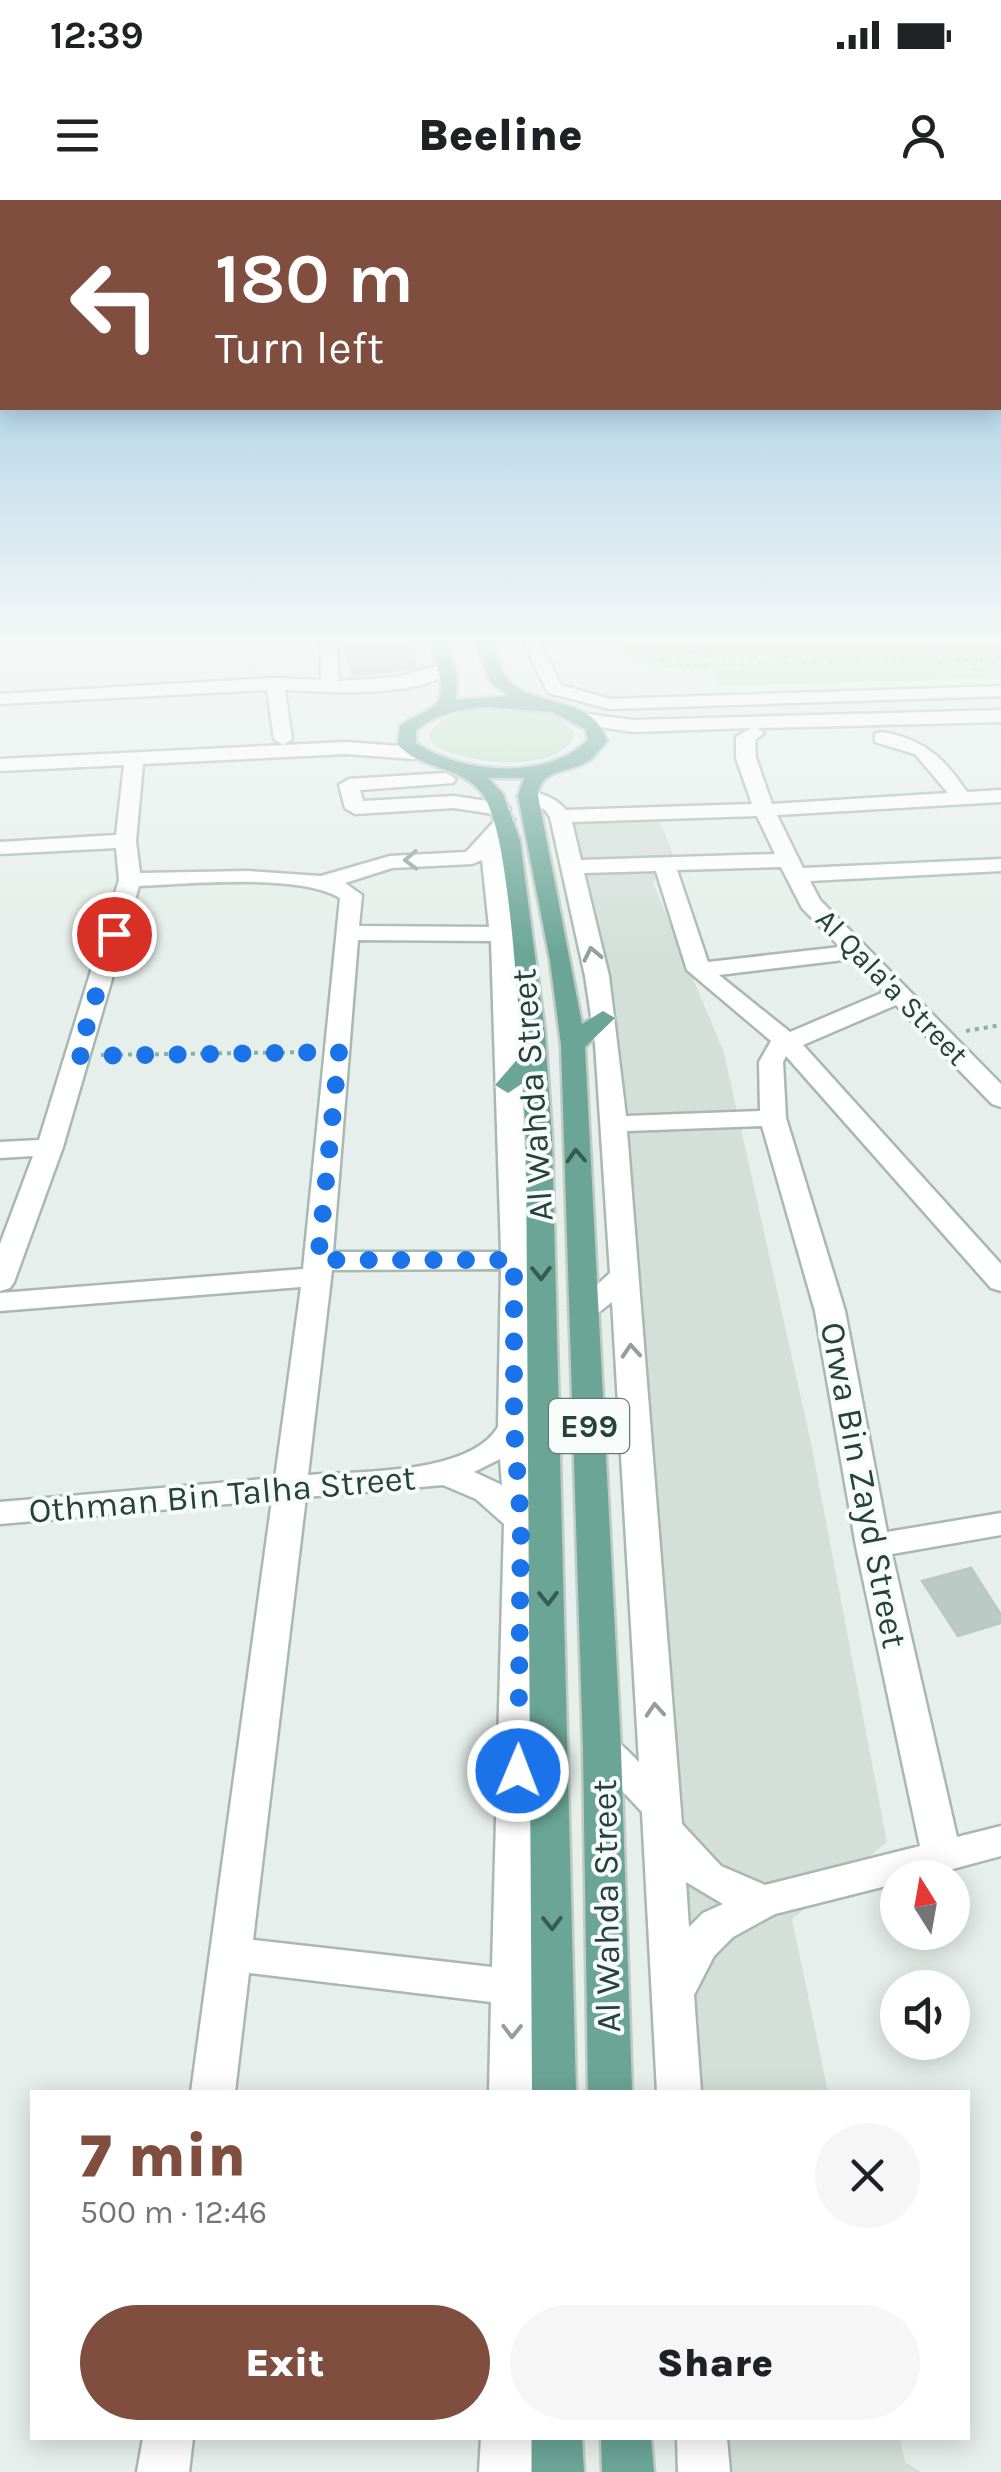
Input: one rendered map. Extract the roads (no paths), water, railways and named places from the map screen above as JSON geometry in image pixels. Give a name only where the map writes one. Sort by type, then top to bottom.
[{"type":"main road","points":[[409,744],[414,752],[513,807],[595,744]]},
{"type":"main road","name":"Al Wahda Street","points":[[451,771],[513,807],[555,924],[574,1045],[602,1749],[610,2090]]},
{"type":"main road","name":"Al Wahda Street","points":[[513,807],[534,1056],[534,1698],[554,2090]]},
{"type":"main road","points":[[574,1045],[603,1018]]},
{"type":"main road","points":[[508,1085],[534,1056]]},
{"type":"main road","points":[[558,2440],[558,2472]]},
{"type":"main road","points":[[626,2440],[628,2472]]},
{"type":"street","points":[[0,752],[161,744]]},
{"type":"street","points":[[594,748],[612,744]]},
{"type":"street","points":[[727,744],[746,758]]},
{"type":"street","points":[[745,744],[746,758]]},
{"type":"street","points":[[947,744],[962,798]]},
{"type":"street","points":[[0,765],[346,748],[414,752]]},
{"type":"street","points":[[0,1282],[50,1147],[130,880],[126,841],[134,758]]},
{"type":"street","name":"Al Qala'a Street","points":[[746,758],[764,810],[810,902],[1001,1098]]},
{"type":"street","points":[[454,802],[451,771],[349,785],[355,808],[454,802],[513,807],[550,805],[560,816],[573,868],[603,1018],[625,1276],[680,2090]]},
{"type":"street","points":[[560,816],[764,810],[1001,796]]},
{"type":"street","points":[[130,880],[328,880],[390,862],[472,858],[513,807]]},
{"type":"street","points":[[511,2090],[513,1988],[534,1698],[514,1427],[514,1260],[502,934],[513,807]]},
{"type":"street","points":[[0,848],[126,841]]},
{"type":"street","points":[[573,868],[664,864],[1001,866]]},
{"type":"street","points":[[664,864],[699,970],[786,1041],[1001,1282]]},
{"type":"street","points":[[213,2090],[318,1269],[339,1052],[351,895],[344,886],[328,880]]},
{"type":"street","points":[[350,932],[502,934]]},
{"type":"street","points":[[699,970],[855,952]]},
{"type":"street","points":[[786,1041],[898,995]]},
{"type":"street","name":"Orwa Bin Zayd Street","points":[[786,1041],[777,1047],[770,1062],[773,1118],[830,1310],[873,1546],[942,1856]]},
{"type":"street","points":[[612,1124],[773,1118]]},
{"type":"street","points":[[0,1150],[50,1147]]},
{"type":"street","points":[[0,1302],[318,1269],[514,1260]]},
{"type":"street","points":[[584,1310],[625,1276]]},
{"type":"street","name":"Othman Bin Talha Street","points":[[0,1513],[444,1474],[503,1445],[514,1427]]},
{"type":"street","name":"Othman Bin Talha Street","points":[[444,1474],[482,1486],[507,1502],[521,1523]]},
{"type":"street","points":[[873,1546],[1001,1524]]},
{"type":"street","points":[[602,1749],[662,1819],[695,1870],[720,1888],[764,1901]]},
{"type":"street","points":[[673,1995],[699,1944],[718,1925],[764,1901],[1001,1842]]},
{"type":"street","points":[[231,1954],[513,1988]]},
{"type":"street","points":[[164,2472],[168,2440]]},
{"type":"street","points":[[505,2472],[506,2440]]},
{"type":"street","points":[[702,2440],[704,2472]]}]
